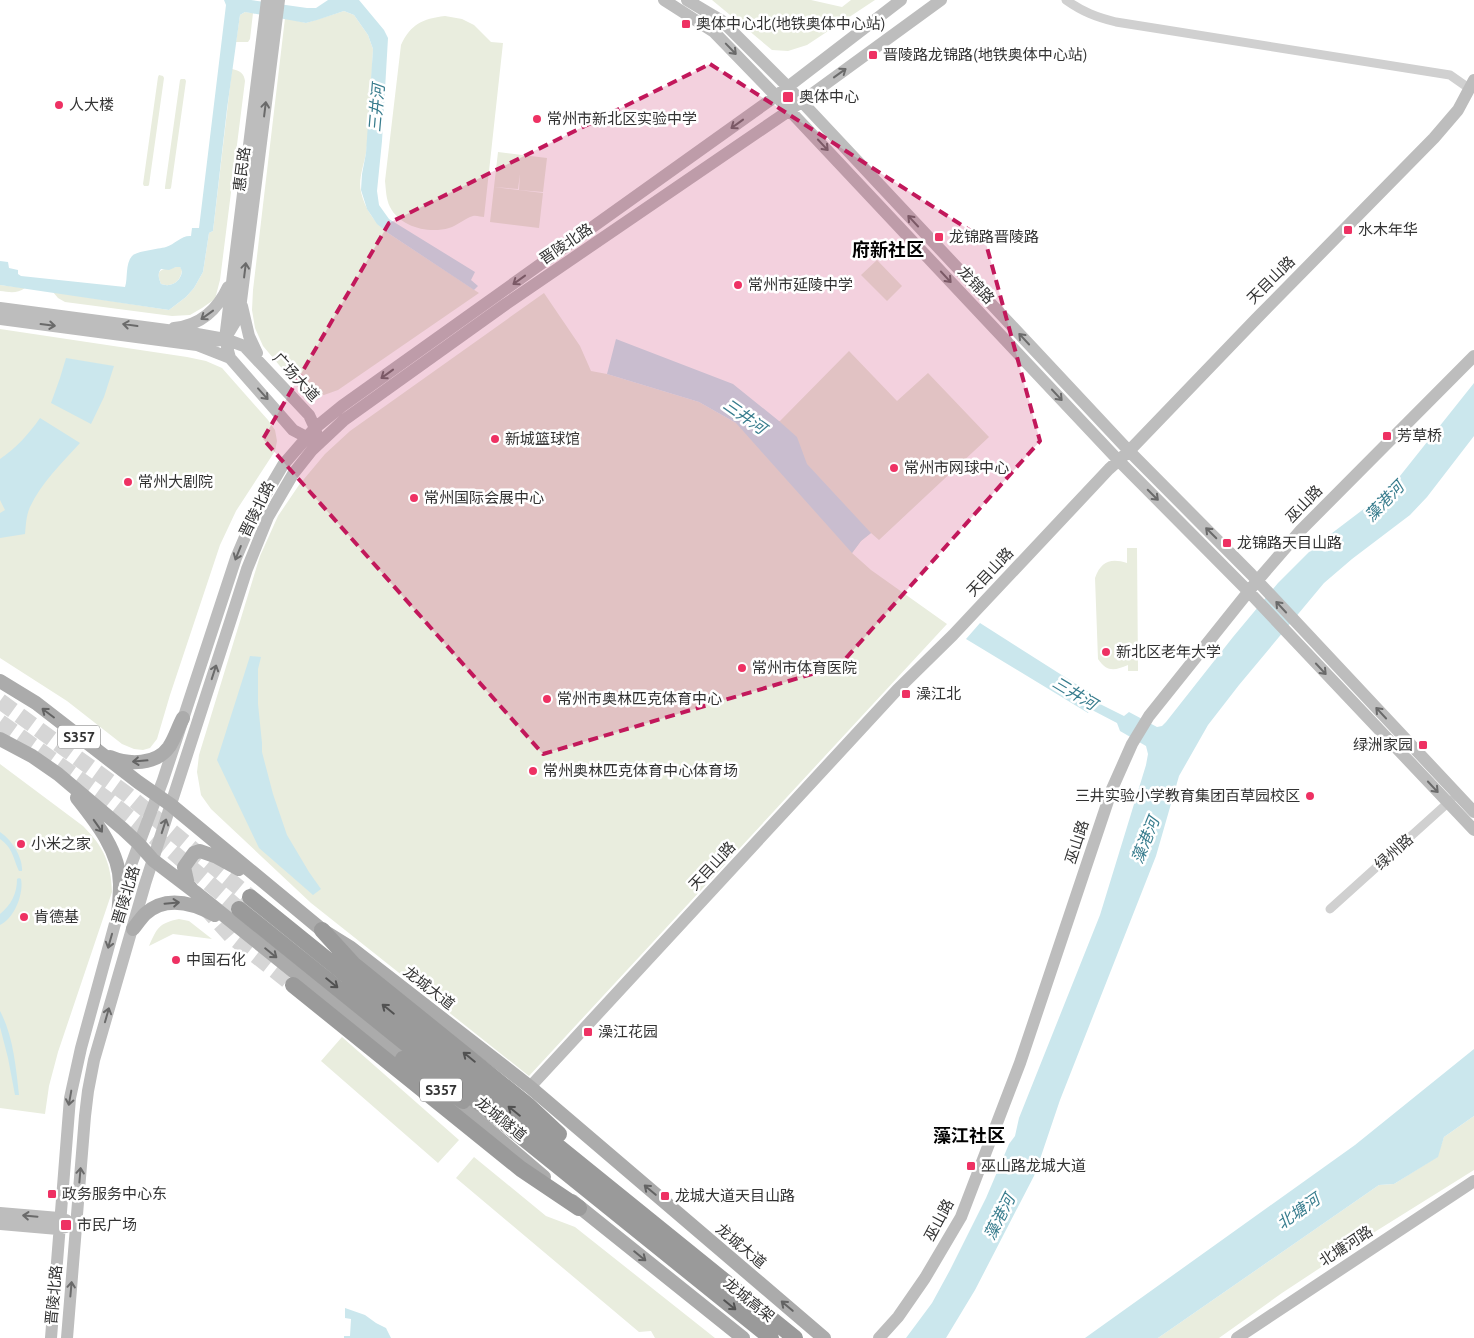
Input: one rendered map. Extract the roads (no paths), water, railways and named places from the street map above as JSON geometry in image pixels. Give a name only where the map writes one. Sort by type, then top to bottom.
[{"type":"highway","name":"龙城隧道","points":[[245,903],[697,1268]]},
{"type":"highway","points":[[322,930],[353,964],[529,1106],[697,1268]]},
{"type":"highway","points":[[293,985],[521,1169],[580,1208]]},
{"type":"highway","points":[[403,1059],[482,1115],[632,1237],[697,1268]]},
{"type":"highway","name":"龙城高架","points":[[697,1268],[771,1338]]},
{"type":"highway","name":"龙城高架","points":[[697,1268],[795,1338]]},
{"type":"main road","name":"龙锦路","points":[[664,0],[714,32],[790,110],[1119,461],[1452,799]]},
{"type":"main road","name":"龙锦路","points":[[687,0],[722,21],[788,87],[1129,451],[1297,623],[1452,799]]},
{"type":"main road","name":"晋陵北路","points":[[51,1338],[70,1098],[80,1048],[118,915],[130,865],[164,780],[236,558],[256,511],[284,465],[342,406],[776,96],[901,0]]},
{"type":"main road","name":"晋陵北路","points":[[314,436],[344,420],[506,304],[790,110],[941,0]]},
{"type":"main road","name":"惠民路","points":[[230,358],[225,339],[275,1]]},
{"type":"main road","name":"惠民路","points":[[225,339],[237,319],[241,301],[271,19]]},
{"type":"main road","name":"天目山路","points":[[530,1087],[898,690],[953,635],[1109,469],[1129,451],[1256,318],[1434,138],[1458,110],[1472,84]]},
{"type":"main road","points":[[160,329],[178,328],[196,322],[212,312],[223,300],[234,275]]},
{"type":"main road","points":[[241,301],[249,336],[266,368]]},
{"type":"main road","name":"广场大道","points":[[0,308],[225,339],[244,346],[309,415],[314,436]]},
{"type":"main road","points":[[0,319],[197,345],[230,358],[293,430],[314,436]]},
{"type":"main road","points":[[197,345],[225,339]]},
{"type":"main road","name":"巫山路","points":[[879,1338],[898,1318],[961,1217],[1020,1063],[1112,789],[1132,744],[1149,716],[1262,586],[1301,530],[1474,356]]},
{"type":"main road","points":[[278,411],[287,413],[295,409],[294,399]]},
{"type":"main road","name":"晋陵北路","points":[[67,1338],[75,1224],[89,1083],[94,1060],[153,860],[247,569],[268,517],[293,474],[312,450],[314,436]]},
{"type":"main road","name":"龙城大道","points":[[0,681],[36,703],[98,752],[171,805],[322,930],[351,948],[530,1087],[824,1338]]},
{"type":"main road","points":[[98,752],[120,761],[138,762],[154,759],[168,748],[183,718]]},
{"type":"main road","name":"S357","points":[[0,739],[32,756],[58,774],[139,844],[153,860],[403,1059],[477,1119],[580,1208],[743,1338]]},
{"type":"main road","points":[[58,774],[88,811],[105,836],[114,856],[120,882],[118,915]]},
{"type":"main road","points":[[1452,799],[1474,812]]},
{"type":"main road","points":[[1452,799],[1474,830]]},
{"type":"main road","points":[[195,892],[188,885],[184,867],[194,853],[200,851],[217,857],[270,887]]},
{"type":"main road","points":[[132,929],[146,913],[162,904],[180,902],[200,907],[243,930]]},
{"type":"main road","name":"北塘河路","points":[[1237,1338],[1474,1181]]},
{"type":"main road","name":"北塘河路","points":[[1248,1338],[1474,1191]]},
{"type":"main road","points":[[0,1214],[59,1224]]},
{"type":"main road","points":[[0,1224],[75,1224]]},
{"type":"street","points":[[1066,0],[1096,17],[1116,22],[1450,75],[1472,84]]},
{"type":"street","name":"绿州路","points":[[1330,909],[1452,799]]},
{"type":"water","name":"三井河","points":[[224,0],[251,0],[316,8],[328,0],[359,0],[384,30],[388,38],[377,191],[379,205],[389,219],[475,272],[471,280],[478,286],[474,290],[388,233],[377,224],[367,209],[361,190],[366,153],[373,49],[368,35],[354,15],[344,11],[306,23],[245,12],[240,15],[213,231],[209,233],[203,272],[194,288],[186,297],[169,310],[0,285],[0,261],[8,262],[9,268],[18,270],[18,274],[21,276],[125,287],[128,263],[132,256],[143,251],[166,247],[185,237],[191,236],[192,228],[199,228],[226,5]],"holes":[[[180,267],[182,271],[178,281],[169,285],[161,284],[159,278],[161,269],[169,270]]]},
{"type":"water","name":"三井河","points":[[616,339],[733,384],[797,437],[807,464],[871,533],[861,541],[852,553],[736,423],[699,402],[607,374]]},
{"type":"water","points":[[66,358],[114,366],[104,397],[91,424],[51,403]]},
{"type":"water","points":[[1474,383],[1474,436],[1427,497],[1410,515],[1324,583],[1208,725],[1179,776],[1156,856],[1060,1100],[1035,1174],[975,1290],[946,1338],[906,1338],[932,1303],[950,1270],[986,1198],[1009,1144],[1015,1136],[1019,1118],[1100,915],[1148,754],[1146,746],[1120,731],[1117,723],[1094,711],[1089,711],[1088,713],[966,639],[980,623],[1098,698],[1100,704],[1124,716],[1129,712],[1157,727],[1162,726],[1278,583],[1315,546],[1369,505],[1396,481]]},
{"type":"water","points":[[40,418],[80,443],[52,473],[35,498],[26,520],[25,534],[0,538],[0,513],[5,510],[0,500],[0,459],[22,440]]},
{"type":"water","points":[[250,656],[261,657],[258,669],[258,704],[262,752],[273,794],[287,835],[321,889],[313,895],[259,848],[217,760]]},
{"type":"water","points":[[0,832],[15,849],[21,860],[22,871],[19,871],[10,850],[0,839]]},
{"type":"water","points":[[19,878],[22,885],[17,905],[10,917],[0,925],[0,914],[13,899],[17,879]]},
{"type":"water","points":[[0,1011],[11,1041],[19,1095],[15,1095],[0,1027]]},
{"type":"water","name":"北塘河","points":[[1474,1049],[1474,1116],[1444,1137],[1438,1157],[1394,1184],[1379,1185],[1158,1338],[1085,1338],[1355,1145]]},
{"type":"water","points":[[345,1308],[365,1315],[386,1328],[391,1338],[344,1338],[344,1336],[350,1336],[351,1319],[345,1318]]},
{"type":"tunnel","points":[[0,701],[128,795],[250,897]]},
{"type":"tunnel","points":[[0,722],[104,797],[167,847],[239,909]]},
{"type":"tunnel","points":[[204,906],[231,936],[293,985]]},
{"type":"place","name":"奥体中心北(地铁奥体中心站)","points":[[686,24]]},
{"type":"place","name":"晋陵路龙锦路(地铁奥体中心站)","points":[[873,55]]},
{"type":"place","name":"奥体中心","points":[[788,97]]},
{"type":"place","name":"人大楼","points":[[59,105]]},
{"type":"place","name":"常州市新北区实验中学","points":[[537,119]]},
{"type":"place","name":"水木年华","points":[[1348,230]]},
{"type":"place","name":"龙锦路晋陵路","points":[[939,237]]},
{"type":"place","name":"常州市延陵中学","points":[[738,285]]},
{"type":"place","name":"芳草桥","points":[[1387,436]]},
{"type":"place","name":"新城篮球馆","points":[[495,439]]},
{"type":"place","name":"常州市网球中心","points":[[894,468]]},
{"type":"place","name":"常州大剧院","points":[[128,482]]},
{"type":"place","name":"常州国际会展中心","points":[[414,498]]},
{"type":"place","name":"龙锦路天目山路","points":[[1227,543]]},
{"type":"place","name":"新北区老年大学","points":[[1106,652]]},
{"type":"place","name":"常州市体育医院","points":[[742,668]]},
{"type":"place","name":"澡江北","points":[[906,694]]},
{"type":"place","name":"常州市奥林匹克体育中心","points":[[547,699]]},
{"type":"place","name":"绿洲家园","points":[[1423,745]]},
{"type":"place","name":"常州奥林匹克体育中心体育场","points":[[533,771]]},
{"type":"place","name":"三井实验小学教育集团百草园校区","points":[[1310,796]]},
{"type":"place","name":"小米之家","points":[[21,844]]},
{"type":"place","name":"肯德基","points":[[24,917]]},
{"type":"place","name":"中国石化","points":[[176,960]]},
{"type":"place","name":"澡江花园","points":[[588,1032]]},
{"type":"place","name":"巫山路龙城大道","points":[[971,1166]]},
{"type":"place","name":"政务服务中心东","points":[[52,1194]]},
{"type":"place","name":"龙城大道天目山路","points":[[665,1196]]},
{"type":"place","name":"市民广场","points":[[66,1225]]},
{"type":"district","name":"府新社区","points":[[888,250]]},
{"type":"district","name":"藻江社区","points":[[969,1136]]},
{"type":"water label","name":"藻港河","points":[[1384,501]]},
{"type":"water label","name":"藻港河","points":[[1145,840]]},
{"type":"water label","name":"藻港河","points":[[999,1217]]}]
